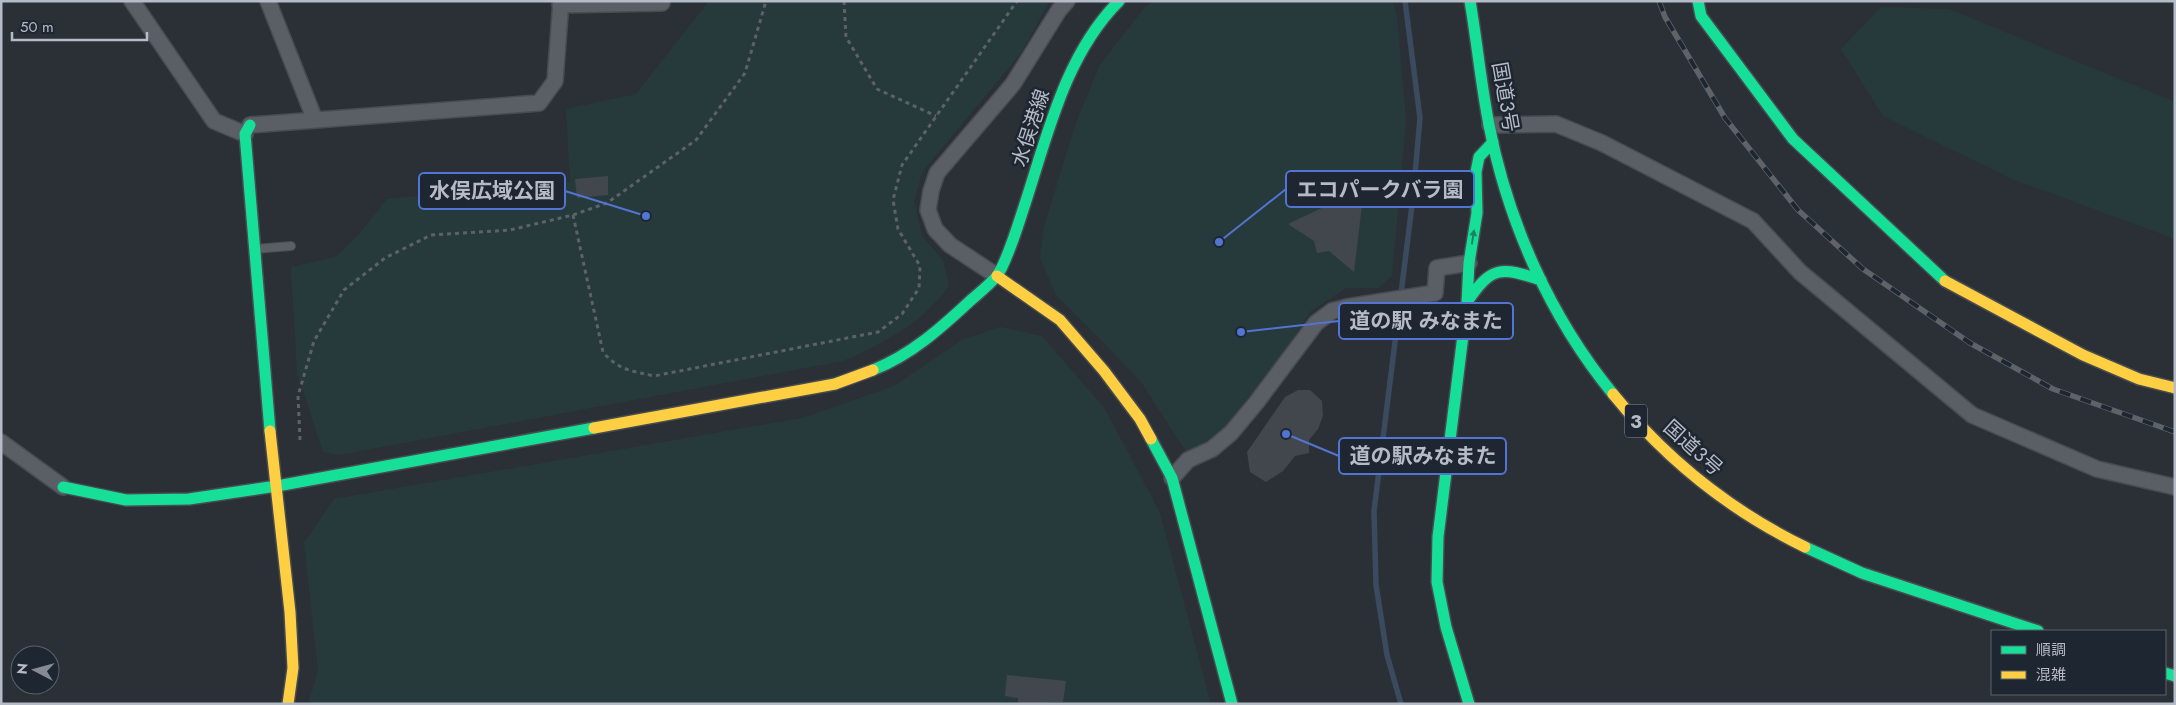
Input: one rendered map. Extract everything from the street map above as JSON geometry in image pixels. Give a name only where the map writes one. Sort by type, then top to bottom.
[{"type":"main road","name":"水俣港線","points":[[997,276],[1016,231],[1065,83],[1085,44],[1108,12],[1119,1]]},
{"type":"main road","name":"国道3号","points":[[1470,1],[1493,142],[1514,211],[1541,280],[1574,342],[1615,397],[1661,447],[1712,491],[1769,529],[1829,560],[1892,584],[2035,630]]},
{"type":"main road","points":[[1698,1],[1701,16],[1793,139],[1943,280],[2083,356],[2139,379],[2175,388]]},
{"type":"main road","points":[[248,129],[253,249],[264,381],[277,486],[291,630],[293,668],[288,704]]},
{"type":"main road","points":[[1469,704],[1446,627],[1437,582],[1438,537],[1467,303],[1469,263],[1476,213],[1476,172],[1479,157],[1493,142]]},
{"type":"main road","points":[[1467,303],[1479,283],[1494,272],[1508,270],[1541,280]]},
{"type":"main road","points":[[63,487],[96,496],[134,501],[186,499],[277,486],[835,384],[895,361],[940,329],[997,276],[1060,320],[1104,371],[1140,419],[1172,478],[1232,704]]},
{"type":"street","points":[[132,1],[214,121],[248,129],[316,120],[539,103],[555,81],[561,3],[662,3],[662,1]]},
{"type":"street","points":[[268,1],[316,120]]},
{"type":"street","points":[[997,276],[950,245],[936,230],[928,210],[931,191],[937,173],[1012,84],[1066,1]]},
{"type":"street","points":[[1490,125],[1556,124],[1602,142],[1753,221],[1800,272],[1972,415],[2097,469],[2175,487]]},
{"type":"street","points":[[1172,478],[1188,460],[1212,449],[1231,433],[1256,403],[1316,322],[1332,311],[1374,302],[1435,293],[1436,268],[1469,263]]},
{"type":"street","points":[[1,442],[63,487]]},
{"type":"lane","points":[[253,249],[290,246]]},
{"type":"path","points":[[300,440],[298,396],[314,341],[344,290],[385,258],[431,235],[510,230],[573,215],[607,203],[696,140],[745,74],[766,1]]},
{"type":"path","points":[[844,1],[846,37],[877,89],[936,116]]},
{"type":"path","points":[[573,215],[603,352],[613,364],[654,376],[878,332],[902,314],[919,288],[920,266],[898,229],[894,200],[902,165],[1017,1]]},
{"type":"shaded area","points":[[709,1],[1050,1],[1021,53],[923,171],[914,201],[922,236],[943,260],[949,286],[938,299],[927,311],[901,331],[843,361],[339,455],[323,452],[297,372],[291,267],[336,257],[361,232],[387,199],[570,182],[566,109],[636,94]]},
{"type":"shaded area","points":[[1154,1],[1393,1],[1397,17],[1406,120],[1392,276],[1378,288],[1346,288],[1310,312],[1284,352],[1221,432],[1187,453],[1139,379],[1056,295],[1040,258],[1044,226],[1076,123],[1100,65],[1144,8]]},
{"type":"shaded area","points":[[1881,7],[1949,9],[2175,102],[2175,239],[2012,179],[1883,116],[1841,49]]},
{"type":"shaded area","points":[[1000,327],[1042,336],[1105,409],[1160,513],[1211,704],[308,704],[318,671],[304,543],[334,499],[802,418],[894,386],[962,340]]},
{"type":"building","points":[[608,176],[608,195],[577,198],[575,179]]},
{"type":"building","points":[[1364,188],[1354,272],[1329,251],[1317,253],[1314,241],[1288,224]]},
{"type":"building","points":[[1298,390],[1310,390],[1322,401],[1323,416],[1318,429],[1309,440],[1309,453],[1295,456],[1283,471],[1266,482],[1250,472],[1247,452],[1285,397]]},
{"type":"building","points":[[1007,675],[1066,681],[1063,702],[1018,704],[1018,698],[1005,696]]},
{"type":"waterway","points":[[1401,704],[1387,655],[1376,585],[1374,511],[1413,197],[1420,118],[1405,1]]},
{"type":"railway","points":[[1659,1],[1665,17],[1725,118],[1798,210],[1863,269],[1970,343],[2053,389],[2175,432]]},
{"type":"traffic: fast","points":[[873,370],[900,357],[925,340],[996,277],[1004,264],[1011,245],[1049,127],[1071,72],[1084,47],[1100,23],[1119,1]]},
{"type":"traffic: fast","points":[[1470,1],[1489,125],[1497,161],[1520,232],[1551,301],[1590,364],[1613,394]]},
{"type":"traffic: fast","points":[[1698,1],[1701,16],[1793,139],[1945,281]]},
{"type":"traffic: fast","points":[[250,125],[245,134],[270,431]]},
{"type":"traffic: fast","points":[[1469,704],[1446,627],[1437,582],[1438,537],[1467,303],[1469,263],[1477,213],[1476,172],[1479,157],[1493,142]]},
{"type":"traffic: fast","points":[[1467,302],[1483,281],[1498,272],[1507,271],[1541,280]]},
{"type":"traffic: fast","points":[[63,487],[126,500],[189,499],[277,486],[594,428]]},
{"type":"traffic: fast","points":[[1151,439],[1172,478],[1232,704]]},
{"type":"traffic: fast","points":[[1805,547],[1862,573],[2035,630]]},
{"type":"traffic: fast","points":[[2166,673],[2175,676]]},
{"type":"traffic: slow","points":[[997,276],[1060,320],[1104,371],[1140,419],[1151,439]]},
{"type":"traffic: slow","points":[[1945,281],[2083,355],[2139,379],[2175,388]]},
{"type":"traffic: slow","points":[[594,428],[835,384],[873,370]]},
{"type":"traffic: slow","points":[[1613,394],[1655,440],[1701,481],[1751,517],[1805,547]]},
{"type":"traffic: slow","points":[[270,431],[290,612],[293,668],[288,704]]},
{"type":"place","name":"水俣広域公園","points":[[646,216]]},
{"type":"place","name":"エコパークバラ園","points":[[1219,242]]},
{"type":"place","name":"道の駅 みなまた","points":[[1241,332]]},
{"type":"place","name":"道の駅みなまた","points":[[1286,434]]}]
